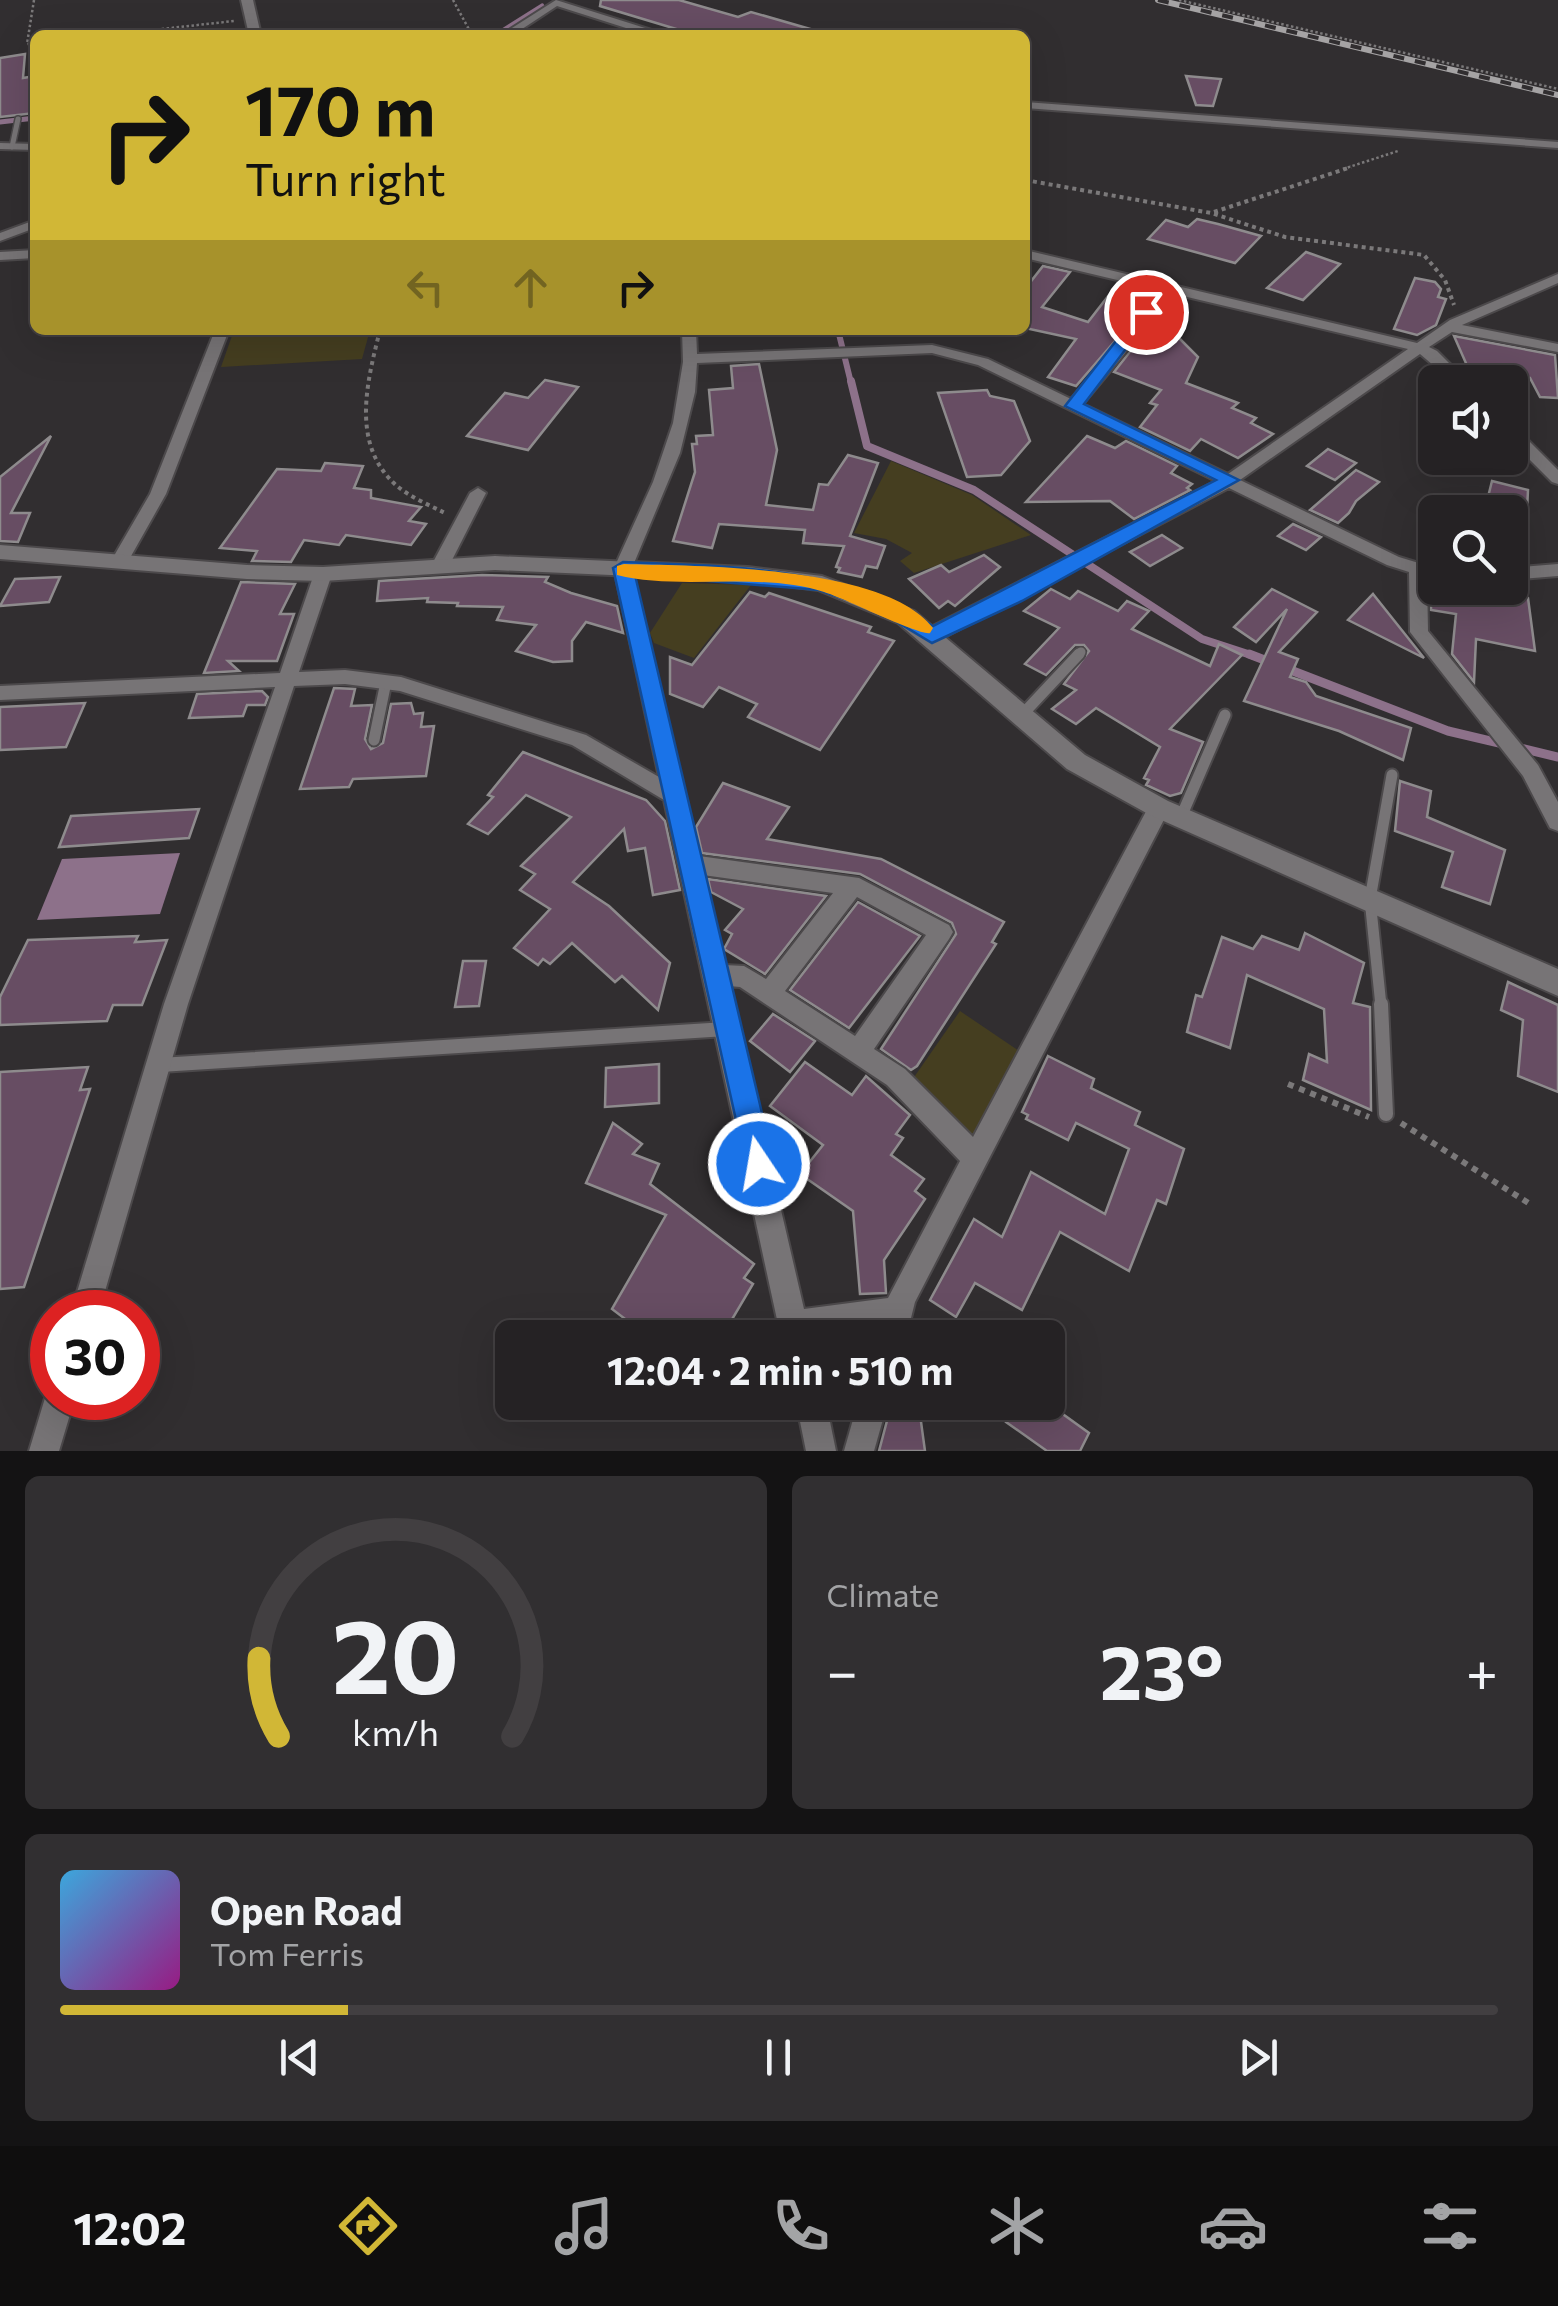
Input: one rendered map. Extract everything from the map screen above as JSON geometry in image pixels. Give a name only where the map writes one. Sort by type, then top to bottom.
[{"type":"street","points":[[247,0],[254,30]]},
{"type":"street","points":[[536,30],[548,4]]},
{"type":"street","points":[[513,30],[548,4]]},
{"type":"street","points":[[548,4],[640,30]]},
{"type":"street","points":[[1030,105],[1558,145]]},
{"type":"street","points":[[0,236],[30,226]]},
{"type":"street","points":[[0,256],[30,254]]},
{"type":"street","points":[[1030,255],[1417,347],[1443,365]]},
{"type":"street","points":[[1514,296],[1513,284],[1558,266]]},
{"type":"street","points":[[932,635],[1230,480],[1417,347],[1453,325],[1558,278]]},
{"type":"street","points":[[1074,406],[1130,338],[1163,286]]},
{"type":"street","points":[[1514,296],[1541,298],[1558,290]]},
{"type":"street","points":[[1453,325],[1558,348]]},
{"type":"street","points":[[120,562],[158,494],[220,335]]},
{"type":"street","points":[[690,335],[692,359],[676,452],[623,568],[689,864],[718,975],[793,1320]]},
{"type":"street","points":[[692,359],[932,349],[984,362],[1418,569]]},
{"type":"street","points":[[1528,449],[1558,479]]},
{"type":"street","points":[[440,566],[478,493]]},
{"type":"street","points":[[0,552],[323,574],[440,566],[623,568],[748,574],[822,584],[885,606],[932,635],[1076,762],[1170,813],[1558,983]]},
{"type":"street","points":[[1528,572],[1558,570]]},
{"type":"street","points":[[92,1290],[158,1065],[323,574]]},
{"type":"street","points":[[1422,605],[1419,632],[1531,772],[1558,822]]},
{"type":"street","points":[[0,693],[345,677],[386,682],[580,740],[674,794]]},
{"type":"street","points":[[897,1320],[975,1158],[1170,813]]},
{"type":"street","points":[[689,864],[851,887],[941,932],[858,1052]]},
{"type":"street","points":[[770,992],[851,887]]},
{"type":"street","points":[[718,975],[744,977],[896,1077],[975,1158]]},
{"type":"street","points":[[44,1451],[53,1420]]},
{"type":"street","points":[[815,1420],[821,1451]]},
{"type":"street","points":[[859,1451],[868,1420]]},
{"type":"lane","points":[[6,146],[18,119]]},
{"type":"lane","points":[[1021,716],[1081,652]]},
{"type":"lane","points":[[374,740],[386,682]]},
{"type":"lane","points":[[1170,813],[1225,715]]},
{"type":"lane","points":[[1386,1114],[1387,1058],[1370,899],[1392,775]]},
{"type":"lane","points":[[158,1065],[729,1028]]},
{"type":"path","points":[[30,44],[27,44],[34,0]]},
{"type":"path","points":[[453,0],[469,30]]},
{"type":"path","points":[[1179,0],[1558,89]]},
{"type":"path","points":[[152,30],[252,19]]},
{"type":"path","points":[[1212,213],[1446,135]]},
{"type":"path","points":[[1030,181],[1212,213],[1284,237],[1424,254],[1452,295],[1453,325]]},
{"type":"path","points":[[379,335],[362,404],[380,468],[399,488],[463,522]]},
{"type":"path","points":[[1288,1084],[1369,1117],[1386,1114],[1530,1204]]},
{"type":"shaded area","points":[[232,335],[369,335],[362,359],[221,367]]},
{"type":"shaded area","points":[[891,461],[972,495],[1031,535],[914,573],[900,561],[912,553],[886,539],[854,533]]},
{"type":"shaded area","points":[[682,583],[751,585],[694,658],[654,643],[650,633]]},
{"type":"shaded area","points":[[180,853],[160,914],[37,920],[62,859]]},
{"type":"shaded area","points":[[960,1011],[1022,1053],[971,1141],[910,1083]]},
{"type":"building","points":[[601,0],[679,0],[738,17],[751,12],[810,29],[679,30],[600,6]]},
{"type":"building","points":[[25,54],[23,78],[30,77],[30,114],[0,117],[0,58]]},
{"type":"building","points":[[1186,76],[1221,79],[1213,106],[1196,105]]},
{"type":"building","points":[[1197,219],[1261,236],[1235,263],[1148,239],[1166,220],[1188,227]]},
{"type":"building","points":[[1306,252],[1340,264],[1303,300],[1267,288]]},
{"type":"building","points":[[1043,266],[1070,272],[1042,307],[1088,322],[1116,286],[1140,292],[1137,296],[1143,298],[1121,334],[1076,386],[1048,377],[1076,339],[1030,329],[1030,283]]},
{"type":"building","points":[[1415,278],[1435,282],[1441,289],[1438,297],[1446,299],[1436,325],[1417,335],[1394,329]]},
{"type":"building","points":[[1173,332],[1198,357],[1186,383],[1238,403],[1232,408],[1256,418],[1251,423],[1273,434],[1238,458],[1201,439],[1190,451],[1140,427],[1157,405],[1150,403],[1161,390],[1114,372],[1144,334],[1168,341]]},
{"type":"building","points":[[1454,336],[1555,355],[1558,398],[1540,397],[1528,378],[1528,365],[1467,365]]},
{"type":"building","points":[[759,364],[777,450],[766,505],[813,510],[819,484],[828,485],[848,455],[878,463],[850,536],[885,546],[877,568],[866,566],[862,577],[838,572],[840,568],[836,567],[844,546],[803,543],[805,530],[719,524],[712,548],[673,541],[695,472],[692,444],[697,444],[696,436],[713,435],[709,390],[733,388],[731,366]]},
{"type":"building","points":[[545,380],[578,387],[528,450],[467,436],[505,393],[528,398]]},
{"type":"building","points":[[987,390],[990,396],[1014,401],[1030,441],[1001,475],[967,477],[938,393]]},
{"type":"building","points":[[51,436],[11,513],[30,513],[18,542],[0,541],[0,477]]},
{"type":"building","points":[[1087,436],[1115,448],[1126,441],[1177,466],[1171,473],[1192,484],[1187,488],[1190,490],[1134,519],[1110,501],[1026,502]]},
{"type":"building","points":[[1328,449],[1356,463],[1335,480],[1307,466]]},
{"type":"building","points":[[325,463],[363,466],[354,488],[371,490],[371,498],[421,507],[409,521],[426,524],[411,545],[346,535],[339,545],[304,540],[291,562],[252,561],[257,551],[220,548],[277,469],[321,471]]},
{"type":"building","points":[[1356,470],[1379,482],[1338,523],[1310,510]]},
{"type":"building","points":[[1492,481],[1528,490],[1528,495],[1488,495]]},
{"type":"building","points":[[1293,524],[1321,537],[1306,550],[1278,536]]},
{"type":"building","points":[[1162,535],[1182,548],[1150,566],[1130,552]]},
{"type":"building","points":[[984,555],[1000,567],[955,606],[948,601],[939,608],[909,579],[941,565],[949,572]]},
{"type":"building","points":[[482,575],[548,577],[545,582],[571,593],[617,606],[623,633],[586,622],[572,641],[572,661],[553,662],[516,651],[536,625],[497,620],[503,607],[457,606],[458,603],[427,602],[428,598],[377,601],[379,581]]},
{"type":"building","points":[[60,577],[49,602],[0,606],[15,579]]},
{"type":"building","points":[[241,582],[295,584],[280,614],[294,614],[277,661],[228,661],[239,671],[204,673]]},
{"type":"building","points":[[1051,589],[1070,599],[1078,591],[1118,611],[1127,601],[1149,611],[1132,629],[1210,666],[1219,644],[1242,655],[1170,729],[1203,742],[1181,793],[1170,796],[1146,785],[1149,780],[1144,778],[1160,747],[1096,708],[1076,724],[1052,709],[1076,690],[1064,684],[1089,651],[1084,645],[1075,645],[1046,675],[1025,664],[1059,628],[1024,611]]},
{"type":"building","points":[[1272,589],[1317,612],[1279,652],[1298,659],[1290,677],[1306,682],[1316,696],[1411,728],[1403,760],[1339,731],[1244,701],[1287,609],[1256,642],[1234,627]]},
{"type":"building","points":[[750,592],[765,597],[769,593],[871,627],[868,632],[894,641],[820,750],[748,717],[757,704],[719,687],[703,707],[670,694],[670,657],[692,665]]},
{"type":"building","points":[[1373,594],[1424,658],[1348,620]]},
{"type":"building","points":[[1528,598],[1535,651],[1476,639],[1474,682],[1452,654],[1456,614],[1431,610],[1431,605],[1528,605]]},
{"type":"building","points":[[334,688],[355,689],[351,706],[372,705],[365,739],[371,749],[383,743],[391,704],[411,703],[414,714],[423,713],[421,727],[434,726],[426,776],[353,779],[349,787],[300,789]]},
{"type":"building","points":[[262,691],[268,697],[265,705],[247,705],[243,716],[189,718],[197,694]]},
{"type":"building","points":[[85,703],[66,747],[0,750],[0,707]]},
{"type":"building","points":[[523,752],[646,800],[665,821],[680,890],[653,895],[645,848],[628,851],[624,829],[573,882],[609,906],[670,963],[658,1010],[622,976],[615,982],[572,943],[550,964],[543,959],[538,965],[514,948],[550,909],[520,890],[535,874],[521,866],[571,817],[526,795],[488,834],[468,824],[493,797],[488,795]]},
{"type":"building","points":[[1400,781],[1431,791],[1427,817],[1505,850],[1490,904],[1442,887],[1453,852],[1395,831]]},
{"type":"building","points":[[723,783],[789,807],[767,839],[881,859],[1004,922],[992,942],[996,944],[917,1066],[911,1070],[881,1049],[956,934],[952,923],[860,874],[702,853],[696,827]]},
{"type":"building","points":[[199,809],[189,838],[59,847],[71,816]]},
{"type":"building","points":[[708,879],[826,896],[765,974],[724,949],[732,934],[725,930],[743,909],[711,892]]},
{"type":"building","points":[[858,902],[920,936],[849,1028],[790,990]]},
{"type":"building","points":[[1305,933],[1364,963],[1353,1003],[1370,1007],[1371,1110],[1303,1080],[1309,1054],[1327,1062],[1324,1009],[1247,975],[1230,1048],[1187,1032],[1196,995],[1202,997],[1222,937],[1253,949],[1262,936],[1299,950]]},
{"type":"building","points":[[138,936],[135,942],[167,940],[142,1005],[113,1005],[107,1021],[0,1025],[0,997],[28,940]]},
{"type":"building","points":[[463,961],[486,961],[479,1006],[455,1007]]},
{"type":"building","points":[[1508,982],[1558,1005],[1558,1092],[1518,1076],[1523,1020],[1501,1010]]},
{"type":"building","points":[[773,1014],[815,1041],[790,1072],[750,1041]]},
{"type":"building","points":[[1048,1056],[1094,1079],[1091,1088],[1140,1112],[1135,1125],[1184,1149],[1166,1204],[1157,1200],[1129,1271],[1060,1232],[1022,1310],[975,1283],[956,1317],[930,1300],[974,1219],[1002,1237],[1031,1172],[1105,1214],[1129,1149],[1076,1123],[1068,1140],[1026,1119],[1028,1115],[1022,1112]]},
{"type":"building","points":[[805,1062],[852,1095],[866,1076],[910,1115],[896,1134],[903,1138],[891,1155],[924,1179],[915,1191],[925,1199],[884,1260],[886,1293],[860,1294],[853,1211],[800,1174],[823,1145],[770,1106]]},
{"type":"building","points":[[659,1064],[659,1103],[605,1107],[606,1068]]},
{"type":"building","points":[[88,1067],[80,1090],[90,1089],[24,1287],[0,1289],[0,1072]]},
{"type":"building","points":[[613,1123],[642,1144],[633,1154],[659,1164],[650,1184],[754,1264],[744,1278],[753,1284],[732,1320],[626,1320],[612,1309],[666,1215],[586,1183]]},
{"type":"building","points":[[1065,1416],[1089,1433],[1080,1451],[1047,1451],[1006,1422],[1065,1420]]},
{"type":"building","points":[[887,1420],[921,1420],[925,1451],[879,1451]]},
{"type":"waterway","points":[[504,30],[542,6]]},
{"type":"waterway","points":[[0,122],[30,119]]},
{"type":"waterway","points":[[839,335],[851,383]]},
{"type":"waterway","points":[[851,381],[867,446],[974,490],[1202,639],[1255,656]]},
{"type":"waterway","points":[[1249,654],[1255,656]]},
{"type":"waterway","points":[[1255,656],[1448,731],[1558,757]]},
{"type":"railway","points":[[1158,0],[1558,95]]},
{"type":"slow traffic","points":[[624,570],[748,574],[822,584],[885,606],[922,628]]},
{"type":"route","points":[[759,1164],[623,568],[748,574],[822,584],[885,606],[932,635],[1015,596],[1230,480],[1074,406],[1130,338],[1146,312]]}]
